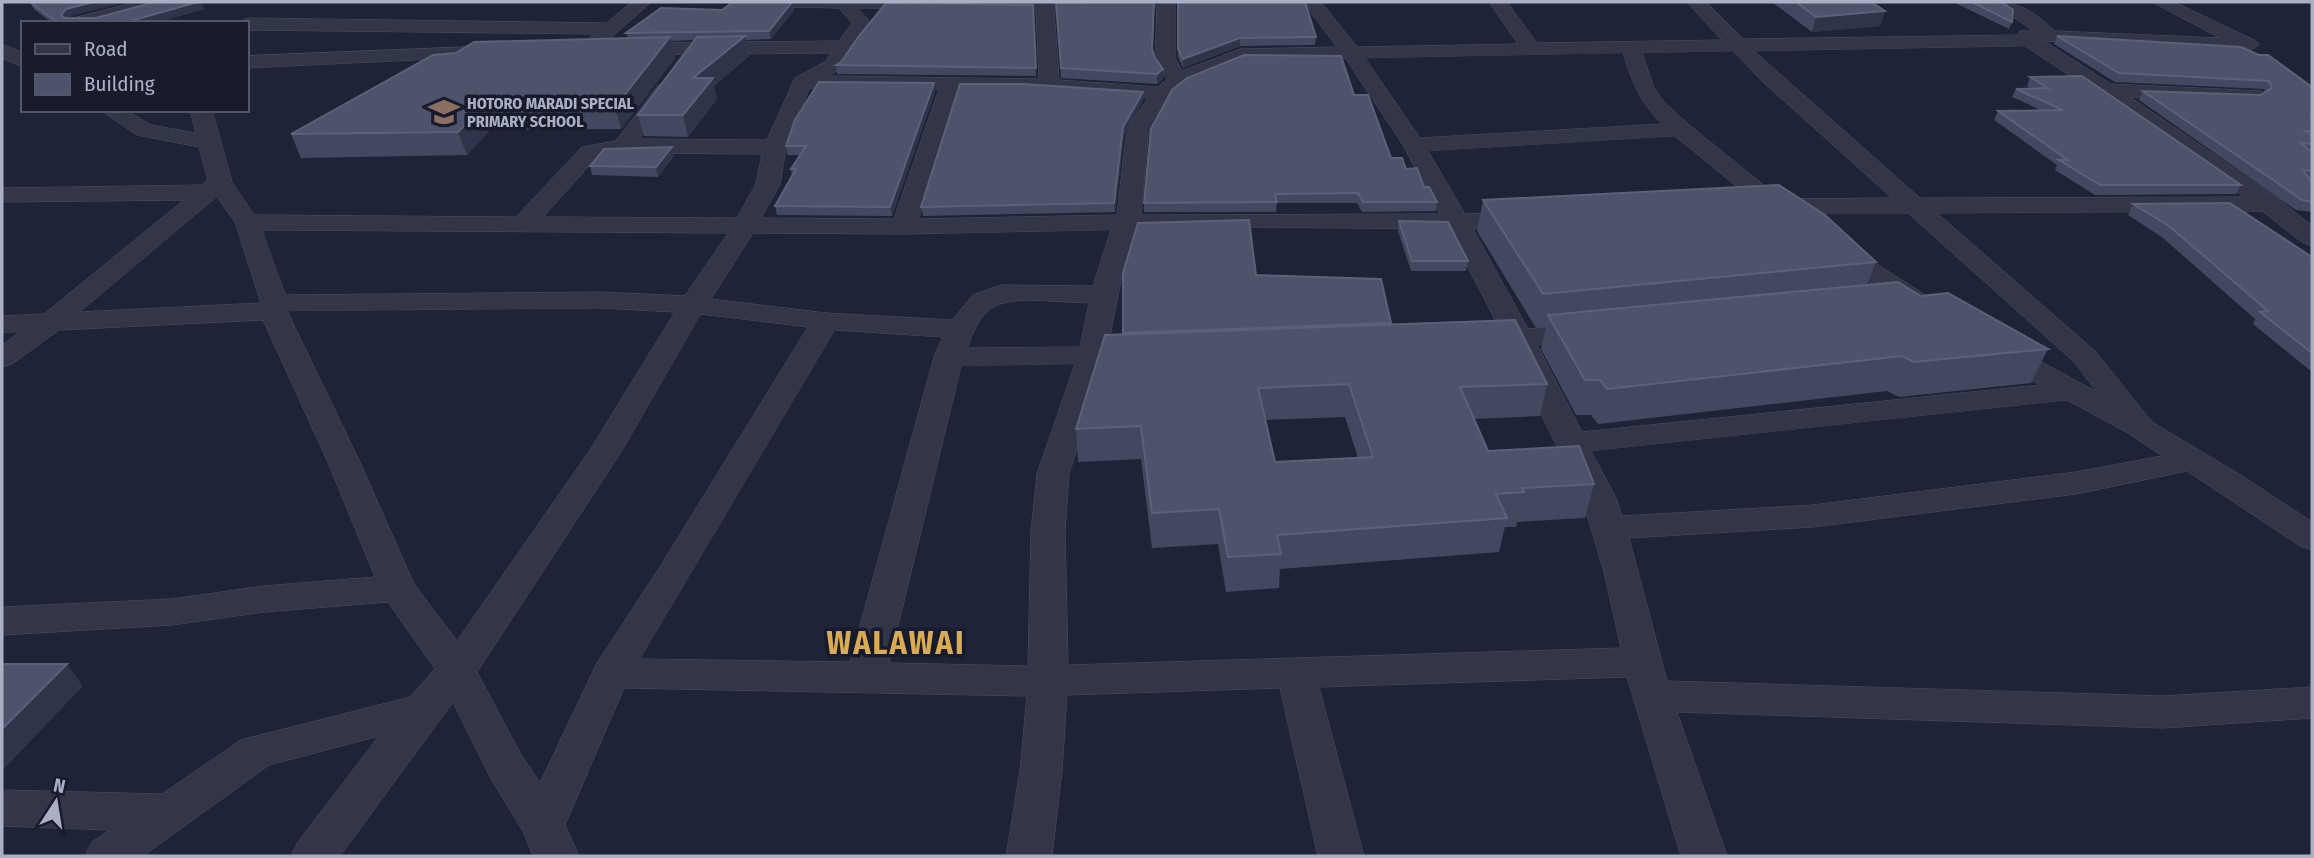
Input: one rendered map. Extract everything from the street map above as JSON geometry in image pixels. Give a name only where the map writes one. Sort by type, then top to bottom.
[{"type":"street","points":[[84,21],[155,2]]},
{"type":"street","points":[[642,2],[611,29],[579,50],[845,47]]},
{"type":"street","points":[[788,2],[1166,2],[1165,58],[1171,87]]},
{"type":"street","points":[[1312,2],[1351,52],[1414,145],[1520,340],[1599,498],[1647,679],[1704,856]]},
{"type":"street","points":[[1498,2],[1531,50]]},
{"type":"street","points":[[1696,2],[1770,78],[2085,357],[2141,429]]},
{"type":"street","points":[[2001,2],[2031,19],[2039,37],[2108,90],[2270,204],[2312,238]]},
{"type":"street","points":[[802,82],[1171,87],[1240,55],[1351,52],[1738,46],[2039,37],[2249,45],[2161,2]]},
{"type":"street","points":[[314,856],[423,709],[457,671],[605,452],[693,305],[745,226],[768,184],[775,147],[802,82],[833,65],[861,23],[846,3]]},
{"type":"street","points":[[1044,3],[1049,85]]},
{"type":"street","points":[[248,17],[611,29]]},
{"type":"street","points":[[2,43],[21,38]]},
{"type":"street","points":[[623,146],[695,48]]},
{"type":"street","points":[[1631,48],[1644,88],[1656,106],[1680,129],[1773,206],[1939,315]]},
{"type":"street","points":[[2,50],[21,60]]},
{"type":"street","points":[[248,62],[505,52]]},
{"type":"street","points":[[904,226],[951,83]]},
{"type":"street","points":[[1029,856],[1041,771],[1048,681],[1048,531],[1053,474],[1092,356],[1110,270],[1133,192],[1137,137],[1144,120],[1171,87]]},
{"type":"street","points":[[2108,90],[2255,95]]},
{"type":"street","points":[[114,112],[145,130],[211,142]]},
{"type":"street","points":[[202,112],[211,142],[214,187],[247,222],[274,307],[398,588],[457,671],[505,765],[549,840]]},
{"type":"street","points":[[1414,145],[1680,129]]},
{"type":"street","points":[[525,222],[590,152],[623,146],[775,147]]},
{"type":"street","points":[[2,195],[214,187]]},
{"type":"street","points":[[2,358],[51,322],[214,187]]},
{"type":"street","points":[[1746,207],[2270,204]]},
{"type":"street","points":[[247,222],[904,226],[1247,220],[1458,222],[1540,218]]},
{"type":"street","points":[[866,677],[954,343],[982,302],[1003,293],[1106,295]]},
{"type":"street","points":[[2,324],[274,307],[509,300],[693,305],[826,321],[954,343],[1092,356],[1134,355]]},
{"type":"street","points":[[1874,305],[1914,301]]},
{"type":"street","points":[[549,840],[611,673],[671,579],[826,321]]},
{"type":"street","points":[[1451,342],[1520,340],[1615,330]]},
{"type":"street","points":[[1975,337],[2193,460],[2312,538]]},
{"type":"street","points":[[1571,443],[2071,391]]},
{"type":"street","points":[[1608,528],[1813,516],[2063,485],[2193,460]]},
{"type":"street","points":[[2,621],[172,612],[264,599],[398,588]]},
{"type":"street","points":[[611,673],[1048,681],[1296,673],[1647,679],[2163,712],[2312,703]]},
{"type":"street","points":[[1296,673],[1341,856]]},
{"type":"street","points":[[108,856],[256,752],[423,709]]},
{"type":"street","points":[[2,808],[170,813]]},
{"type":"building","points":[[30,2],[93,2],[66,9],[61,15],[64,18],[96,18],[155,2],[198,2],[130,21],[55,21]]},
{"type":"building","points":[[733,2],[792,2],[769,31],[626,33],[661,8],[722,10]]},
{"type":"building","points":[[1154,2],[1152,49],[1163,69],[1157,74],[1061,68],[1056,3]]},
{"type":"building","points":[[1178,2],[1305,2],[1316,37],[1240,38],[1183,59],[1178,49]]},
{"type":"building","points":[[1796,2],[1871,2],[1885,11],[1816,17]]},
{"type":"building","points":[[1972,2],[2002,2],[2013,10],[2012,22]]},
{"type":"building","points":[[886,3],[1033,5],[1036,68],[836,65]]},
{"type":"building","points":[[745,36],[693,78],[713,78],[683,115],[638,115],[697,37]]},
{"type":"building","points":[[2057,36],[2241,47],[2259,55],[2268,55],[2312,87],[2312,131],[2305,131],[2312,136],[2312,144],[2300,143],[2312,152],[2312,171],[2303,170],[2312,182],[2312,202],[2302,200],[2143,91],[2260,95],[2272,88],[2269,81],[2119,73]]},
{"type":"building","points":[[670,37],[615,107],[482,107],[458,132],[291,134],[433,55],[456,53],[474,42]]},
{"type":"building","points":[[1244,55],[1341,56],[1354,95],[1368,95],[1391,158],[1402,158],[1406,169],[1417,168],[1424,187],[1429,187],[1437,202],[1363,202],[1358,193],[1275,194],[1277,202],[1144,203],[1151,129],[1172,90],[1187,78]]},
{"type":"building","points":[[2082,76],[2241,185],[2100,185],[2059,160],[2068,160],[1998,111],[2063,110],[2016,89],[2048,88],[2030,77]]},
{"type":"building","points":[[819,82],[934,83],[890,207],[775,206],[796,169],[791,169],[806,146],[786,146],[795,120]]},
{"type":"building","points":[[960,84],[1023,84],[1143,92],[1123,127],[1114,203],[921,207]]},
{"type":"building","points":[[672,147],[656,167],[590,166],[604,149]]},
{"type":"building","points":[[1779,185],[1825,215],[1876,262],[1543,294],[1483,200]]},
{"type":"building","points":[[2230,203],[2312,257],[2312,353],[2260,312],[2268,311],[2169,226],[2133,204]]},
{"type":"building","points":[[1249,220],[1256,275],[1381,279],[1391,323],[1123,333],[1123,273],[1138,223]]},
{"type":"building","points":[[1399,221],[1448,222],[1468,261],[1412,261]]},
{"type":"building","points":[[1898,282],[1921,296],[1948,293],[2048,349],[1914,362],[1902,356],[1607,389],[1600,380],[1585,380],[1548,315]]},
{"type":"building","points":[[1515,320],[1547,384],[1460,387],[1488,451],[1579,446],[1594,484],[1522,488],[1524,492],[1496,494],[1507,518],[1277,535],[1281,554],[1228,557],[1219,509],[1152,513],[1141,426],[1076,429],[1105,335]],"holes":[[[1349,384],[1373,457],[1275,462],[1258,388]]]},
{"type":"building","points":[[2,664],[67,664],[2,729]]},
{"type":"place","name":"HOTORO MARADI SPECIAL PRIMARY SCHOOL","points":[[444,112]]},
{"type":"district","name":"WALAWAI","points":[[896,643]]}]
